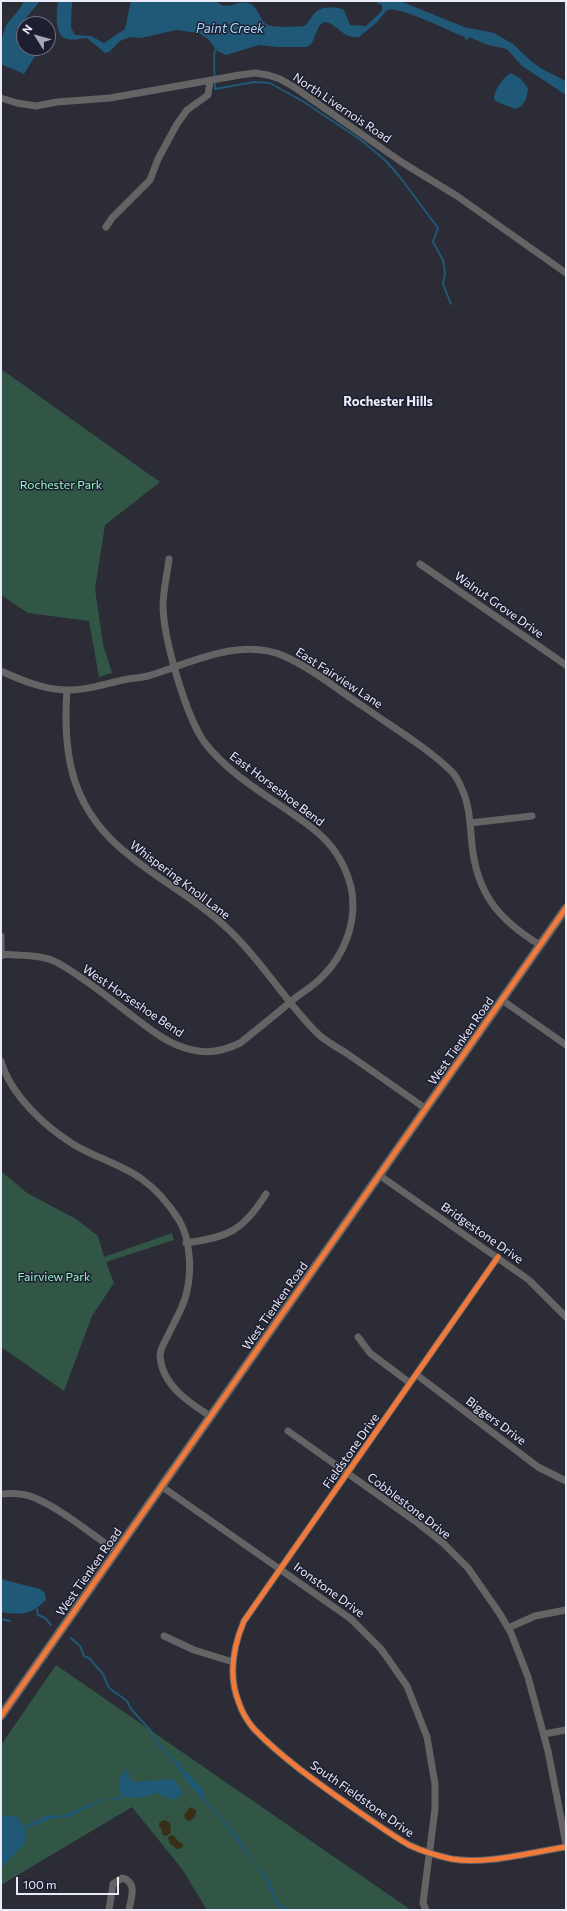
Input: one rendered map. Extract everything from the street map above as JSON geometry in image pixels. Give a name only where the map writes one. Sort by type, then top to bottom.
[{"type":"street","name":"North Livernois Road","points":[[1,98],[17,103],[36,106],[57,102],[110,98],[255,73],[280,79],[318,102],[403,163],[457,196],[566,273]]},
{"type":"street","points":[[106,227],[112,218],[150,180],[158,160],[177,124],[187,110],[208,95],[210,81]]},
{"type":"street","name":"East Horseshoe Bend","points":[[169,559],[163,607],[167,636],[175,667],[194,725],[205,743],[241,778],[314,829],[340,857],[347,872],[353,897],[350,931],[332,966],[320,979],[289,1003]]},
{"type":"street","name":"Walnut Grove Drive","points":[[420,564],[566,665]]},
{"type":"street","name":"East Fairview Lane","points":[[1,671],[21,680],[40,686],[67,690],[89,688],[146,676],[234,650],[253,649],[284,656],[310,671],[443,763],[454,774],[467,800],[475,866],[482,887],[495,909],[505,920],[525,936],[540,945]]},
{"type":"street","name":"Whispering Knoll Lane","points":[[67,690],[65,737],[68,760],[73,779],[95,822],[114,843],[130,857],[203,908],[230,931],[243,944],[289,1003],[318,1035],[426,1109]]},
{"type":"street","points":[[470,823],[532,816]]},
{"type":"street","name":"West Tienken Road","points":[[1,1716],[566,908]]},
{"type":"street","points":[[1,936],[1,955]]},
{"type":"street","name":"West Horseshoe Bend","points":[[1,955],[33,957],[57,962],[148,1028],[176,1045],[193,1050],[208,1052],[231,1047],[240,1043],[289,1003]]},
{"type":"street","points":[[502,1000],[566,1045]]},
{"type":"street","points":[[1,1061],[3,1069],[29,1108],[46,1124],[73,1144],[143,1179],[159,1194],[180,1222],[186,1243],[189,1271],[186,1295],[160,1354],[162,1366],[166,1376],[177,1393],[210,1416]]},
{"type":"street","name":"Bridgestone Drive","points":[[379,1175],[530,1280],[566,1317]]},
{"type":"street","points":[[186,1243],[225,1235],[236,1229],[256,1211],[266,1194]]},
{"type":"street","name":"Fieldstone Drive","points":[[233,1662],[235,1645],[244,1621],[498,1257]]},
{"type":"street","points":[[358,1337],[370,1353],[410,1383]]},
{"type":"street","name":"Biggers Drive","points":[[417,1374],[538,1466],[566,1481]]},
{"type":"street","name":"Cobblestone Drive","points":[[288,1431],[420,1524],[468,1568],[508,1628],[528,1677],[544,1734],[566,1844]]},
{"type":"street","name":"Ironstone Drive","points":[[161,1486],[281,1568],[351,1619],[366,1632],[381,1649],[407,1686],[427,1737],[435,1784],[435,1809],[423,1903],[426,1910]]},
{"type":"street","points":[[1,1494],[16,1493],[34,1497],[52,1507],[116,1551]]},
{"type":"street","points":[[508,1628],[535,1616],[566,1610]]},
{"type":"street","points":[[164,1636],[194,1650],[233,1662]]},
{"type":"street","name":"South Fieldstone Drive","points":[[233,1662],[233,1686],[244,1714],[253,1728],[303,1771],[338,1797],[411,1846],[453,1859],[481,1859],[566,1847]]},
{"type":"street","points":[[544,1734],[566,1730]]},
{"type":"street","points":[[109,1910],[113,1884],[122,1878],[132,1884],[133,1890],[129,1910]]},
{"type":"green space","name":"Rochester Park","points":[[1,369],[160,482],[105,525],[95,589],[103,644],[112,673],[99,677],[89,621],[28,613],[1,595]]},
{"type":"green space","name":"Fairview Park","points":[[1,1171],[27,1193],[76,1219],[98,1236],[104,1257],[172,1233],[174,1240],[106,1262],[114,1283],[92,1316],[64,1391],[1,1347]]},
{"type":"green space","points":[[56,1665],[411,1910],[207,1910],[182,1869],[132,1807],[1,1885],[1,1745]]},
{"type":"sand","points":[[190,1807],[196,1810],[196,1812],[193,1818],[189,1821],[185,1819],[184,1815]]},
{"type":"sand","points":[[164,1820],[170,1823],[171,1833],[166,1836],[162,1834],[162,1830],[159,1826],[159,1823]]},
{"type":"sand","points":[[171,1835],[183,1844],[182,1848],[177,1849],[170,1844],[168,1838]]},
{"type":"water","points":[[24,1],[40,1],[28,16],[16,16],[16,56],[35,56],[24,74],[1,64],[2,39],[5,29]]},
{"type":"water","name":"Paint Creek","points":[[58,1],[72,1],[71,28],[75,35],[91,36],[104,43],[125,29],[131,1],[215,1],[224,6],[248,3],[256,9],[261,19],[266,24],[273,26],[296,27],[304,26],[320,9],[333,7],[344,10],[350,25],[366,26],[382,11],[382,5],[373,1],[400,1],[464,27],[494,33],[513,44],[532,62],[542,69],[566,81],[566,95],[522,66],[507,49],[488,45],[469,37],[466,41],[465,37],[403,11],[387,10],[377,22],[359,37],[348,36],[333,25],[324,22],[319,26],[312,43],[307,47],[277,47],[259,45],[226,55],[217,51],[209,40],[199,33],[176,30],[141,38],[130,37],[120,41],[109,52],[105,53],[87,38],[72,40],[63,37],[57,23]]},
{"type":"water","points":[[511,73],[520,78],[528,88],[525,101],[521,106],[515,109],[495,101],[494,99],[494,95],[500,84],[505,77]]},
{"type":"water","points":[[1,1579],[40,1589],[45,1593],[46,1600],[36,1609],[26,1613],[15,1614],[1,1612]]},
{"type":"water","points":[[173,1759],[179,1762],[182,1769],[188,1773],[203,1790],[205,1799],[238,1837],[254,1863],[264,1873],[272,1885],[279,1903],[286,1907],[287,1910],[278,1905],[264,1877],[222,1821],[178,1769]]},
{"type":"water","points":[[126,1770],[131,1780],[134,1782],[173,1779],[181,1789],[182,1795],[174,1800],[156,1793],[137,1798],[126,1796],[116,1800],[106,1799],[122,1796],[124,1793],[120,1793],[119,1784],[122,1775]]},
{"type":"water","points":[[106,1799],[68,1817],[53,1818],[24,1829],[26,1837],[23,1845],[1,1868],[1,1817],[8,1815],[17,1817],[23,1827],[46,1816],[64,1815]]},
{"type":"waterway","points":[[215,50],[215,89],[254,82],[270,83],[304,102],[361,140],[386,161],[400,177],[438,228],[433,242],[443,260],[445,273],[443,284],[451,304]]},
{"type":"waterway","points":[[37,1609],[38,1615],[45,1618],[51,1625]]},
{"type":"waterway","points":[[1,1619],[10,1621]]},
{"type":"waterway","points":[[71,1638],[80,1646],[84,1656],[89,1658],[103,1674],[109,1688],[127,1701],[131,1709],[152,1732],[156,1742],[175,1761]]},
{"type":"cycle path","points":[[1,1716],[566,908]]},
{"type":"cycle path","points":[[498,1257],[244,1621],[237,1641],[233,1662],[234,1682],[240,1706],[247,1720],[254,1729],[290,1762],[316,1782],[409,1845],[452,1859],[466,1860],[494,1859],[566,1847]]},
{"type":"district","name":"Rochester Hills","points":[[388,402]]}]
